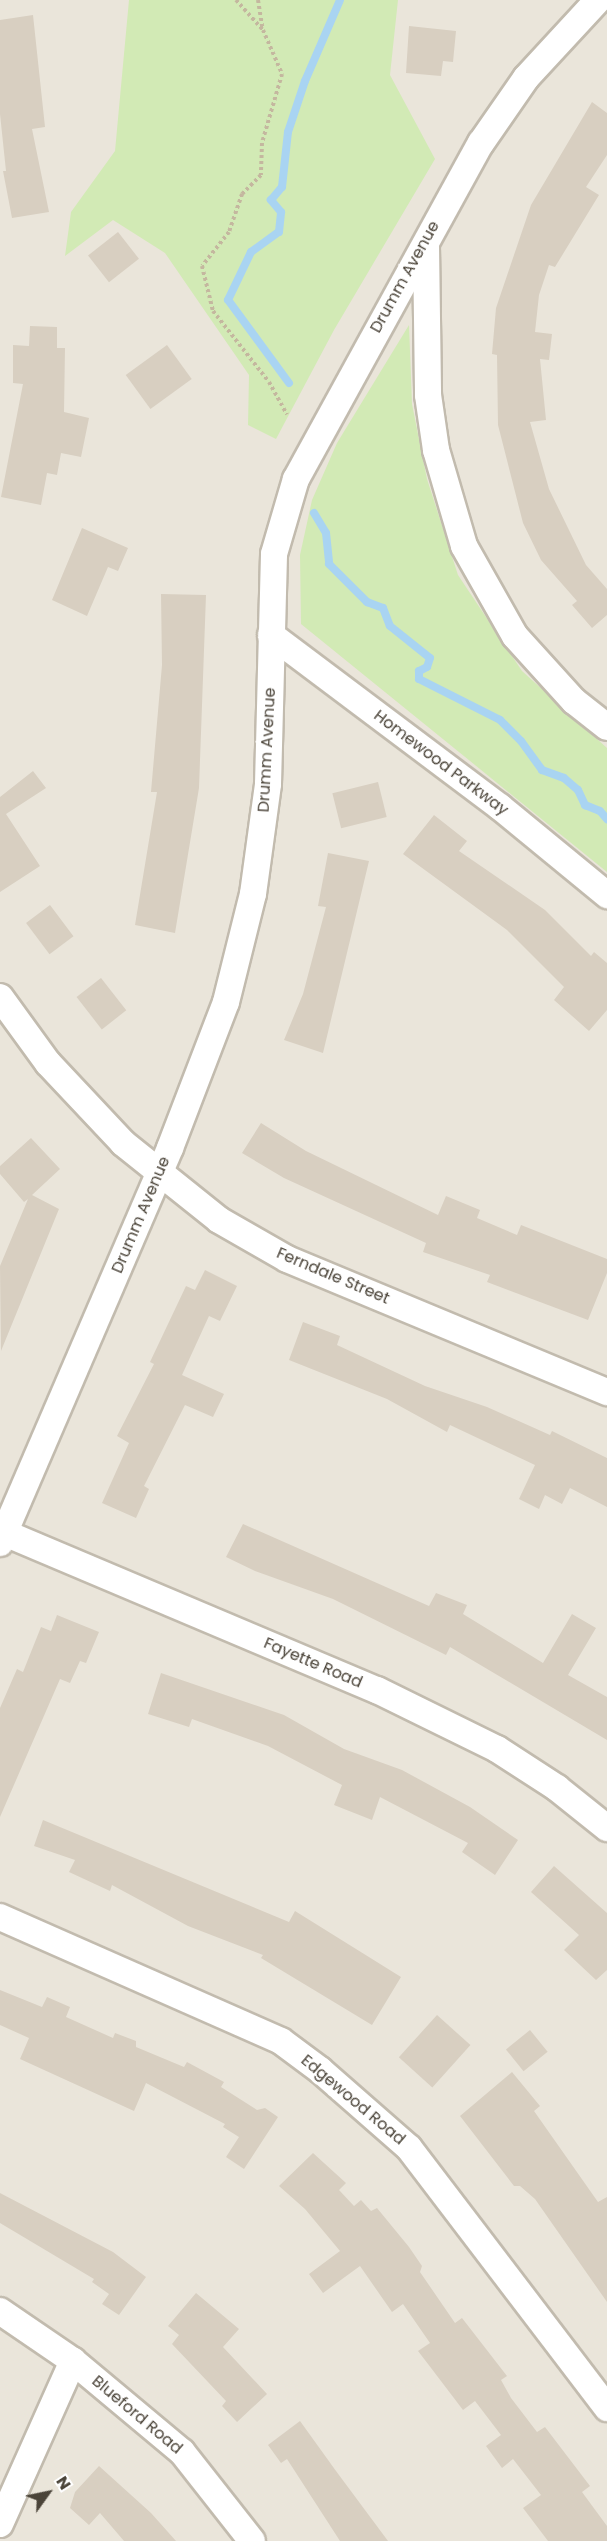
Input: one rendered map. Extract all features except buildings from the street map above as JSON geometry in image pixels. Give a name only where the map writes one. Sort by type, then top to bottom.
[{"type":"street","name":"Drumm Avenue","points":[[2,1536],[159,1174],[226,1002],[253,894],[268,784],[274,554],[296,479],[427,237],[481,143],[526,78],[598,0]]},
{"type":"street","points":[[427,237],[428,395],[436,450],[464,546],[515,636],[574,700],[607,727]]},
{"type":"street","name":"Homewood Parkway","points":[[271,635],[500,807],[607,895]]},
{"type":"street","name":"Ferndale Street","points":[[0,997],[48,1063],[123,1143],[219,1220],[288,1259],[607,1392]]},
{"type":"street","name":"Fayette Road","points":[[2,1536],[377,1690],[486,1743],[557,1788],[607,1828]]},
{"type":"street","name":"Edgewood Road","points":[[0,1917],[281,2041],[320,2070],[409,2148],[607,2408]]},
{"type":"street","name":"Blueford Road","points":[[0,2311],[73,2361],[182,2452],[252,2541]]},
{"type":"street","points":[[0,2524],[73,2361]]},
{"type":"path","points":[[236,0],[263,30]]},
{"type":"path","points":[[258,0],[263,30],[282,74],[262,142],[261,175],[242,194],[229,232],[202,266],[213,311],[269,382],[287,414]]},
{"type":"shaded area","points":[[0,0],[607,0],[607,2541],[0,2541]]},
{"type":"green space","points":[[129,0],[398,0],[390,75],[435,159],[334,330],[276,439],[248,425],[249,375],[165,253],[113,220],[65,256],[71,212],[115,151]]},
{"type":"green space","points":[[409,325],[412,404],[427,479],[458,575],[522,671],[607,748],[607,872],[301,624],[300,555],[312,500],[337,443]]},
{"type":"waterway","points":[[289,383],[228,300],[251,252],[279,232],[281,212],[271,200],[282,187],[288,132],[305,81],[340,0]]},
{"type":"waterway","points":[[314,513],[326,533],[329,564],[367,602],[383,608],[390,626],[430,658],[427,667],[419,671],[419,679],[500,720],[521,741],[542,770],[564,778],[578,790],[585,805],[600,811],[607,819]]}]
